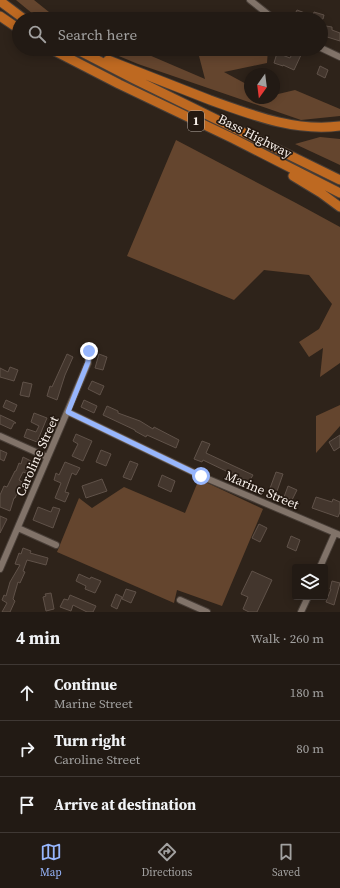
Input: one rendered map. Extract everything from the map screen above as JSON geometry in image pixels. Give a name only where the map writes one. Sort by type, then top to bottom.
[{"type":"highway","points":[[0,1],[15,12]]},
{"type":"highway","points":[[0,16],[12,24]]},
{"type":"highway","name":"Bass Highway","points":[[65,56],[340,193]]},
{"type":"highway","name":"Bass Highway","points":[[90,56],[340,180]]},
{"type":"highway","points":[[98,56],[246,113],[276,122],[324,128],[340,126]]},
{"type":"highway","points":[[119,84],[301,181],[340,207]]},
{"type":"street","points":[[250,0],[265,12]]},
{"type":"street","points":[[328,51],[340,57]]},
{"type":"street","name":"Caroline Street","points":[[0,569],[68,412],[88,362],[89,351]]},
{"type":"street","name":"Marine Street","points":[[68,412],[201,476],[337,534]]},
{"type":"street","points":[[0,436],[48,457]]},
{"type":"street","points":[[18,528],[56,545]]},
{"type":"street","points":[[322,564],[337,534]]},
{"type":"street","points":[[0,551],[7,554]]},
{"type":"street","points":[[180,600],[207,612]]},
{"type":"street","points":[[302,612],[307,600]]},
{"type":"shaded area","points":[[16,0],[34,0],[49,12],[31,12]]},
{"type":"shaded area","points":[[119,56],[151,56],[205,79],[199,56],[268,56],[267,63],[224,72],[244,83],[244,100]]},
{"type":"shaded area","points":[[295,90],[340,109],[340,116],[301,120],[254,104],[280,104],[280,94]]},
{"type":"shaded area","points":[[320,137],[340,139],[340,165],[295,144]]},
{"type":"shaded area","points":[[176,140],[340,227],[340,363],[320,377],[323,348],[309,357],[299,342],[319,329],[332,304],[309,275],[264,270],[234,300],[127,256]]},
{"type":"shaded area","points":[[340,405],[340,426],[316,453],[316,416]]},
{"type":"shaded area","points":[[199,479],[263,509],[222,606],[177,590],[174,603],[57,552],[79,498],[92,508],[124,487],[185,513]]},
{"type":"building","points":[[328,26],[332,27],[332,30],[340,33],[340,41],[328,37]]},
{"type":"building","points":[[276,56],[285,56],[290,58],[291,56],[301,56],[294,70],[274,63]]},
{"type":"building","points":[[320,66],[328,70],[325,78],[317,74]]},
{"type":"building","points":[[67,354],[73,357],[65,375],[57,400],[47,396],[50,386],[52,387]]},
{"type":"building","points":[[99,354],[107,357],[103,370],[95,368]]},
{"type":"building","points":[[10,367],[18,370],[14,381],[0,377],[0,368],[8,372]]},
{"type":"building","points":[[92,381],[104,386],[100,395],[88,389]]},
{"type":"building","points":[[23,382],[32,384],[29,397],[20,395]]},
{"type":"building","points":[[6,400],[17,405],[14,412],[3,407]]},
{"type":"building","points":[[84,400],[97,406],[94,413],[81,407]]},
{"type":"building","points":[[107,406],[118,411],[118,413],[140,421],[153,429],[154,427],[179,440],[176,448],[147,435],[146,437],[135,430],[103,415]]},
{"type":"building","points":[[34,413],[47,418],[37,442],[24,437],[27,429],[36,432],[39,426],[31,422]]},
{"type":"building","points":[[0,415],[16,423],[14,423],[11,429],[0,424]]},
{"type":"building","points":[[76,434],[92,441],[83,461],[72,456],[78,444],[73,441]]},
{"type":"building","points":[[340,435],[340,447],[334,451],[329,442]]},
{"type":"building","points":[[202,441],[210,444],[206,453],[253,475],[249,482],[203,460],[202,462],[194,459]]},
{"type":"building","points":[[0,450],[7,453],[4,461],[0,459]]},
{"type":"building","points":[[101,450],[111,454],[106,466],[96,462]]},
{"type":"building","points":[[23,457],[31,461],[26,473],[23,472],[19,480],[22,482],[14,498],[10,511],[0,507],[0,495],[4,486],[7,487],[19,463],[21,464]]},
{"type":"building","points":[[130,461],[138,464],[131,480],[123,477]]},
{"type":"building","points":[[65,462],[80,468],[76,475],[72,473],[65,492],[69,493],[65,502],[55,498],[61,483],[54,480],[56,473],[59,475]]},
{"type":"building","points":[[276,472],[283,474],[276,494],[269,491]]},
{"type":"building","points":[[162,475],[175,481],[171,492],[158,486]]},
{"type":"building","points":[[102,479],[107,491],[86,498],[82,486]]},
{"type":"building","points":[[288,486],[297,490],[292,500],[284,497]]},
{"type":"building","points":[[316,497],[332,502],[333,499],[340,502],[340,512],[338,517],[312,508]]},
{"type":"building","points":[[38,507],[51,512],[53,507],[60,509],[53,528],[33,520]]},
{"type":"building","points":[[0,516],[7,519],[0,533]]},
{"type":"building","points":[[259,524],[267,528],[260,542],[252,538]]},
{"type":"building","points":[[291,536],[300,540],[296,551],[287,547]]},
{"type":"building","points":[[23,548],[31,551],[30,553],[48,558],[46,565],[27,560],[23,571],[25,572],[20,583],[18,582],[13,599],[15,601],[10,612],[2,612],[7,603],[2,600],[4,595],[6,596],[10,582],[20,565],[15,564],[19,553],[21,554]]},
{"type":"building","points":[[252,571],[272,580],[257,612],[249,612],[243,609],[248,597],[241,594]]},
{"type":"building","points":[[79,574],[90,579],[91,577],[101,581],[95,593],[85,589],[86,586],[76,581]]},
{"type":"building","points":[[332,581],[340,583],[334,605],[326,602],[328,600]]},
{"type":"building","points":[[126,589],[136,592],[131,603],[122,599]]},
{"type":"building","points":[[51,593],[54,609],[46,611],[43,597],[46,596],[45,594]]},
{"type":"building","points":[[116,594],[122,597],[117,609],[111,606]]},
{"type":"building","points":[[70,595],[96,606],[93,612],[87,612],[73,605],[71,611],[60,607],[64,599],[68,600]]},
{"type":"route","points":[[89,351],[88,362],[68,412],[201,476]]}]
